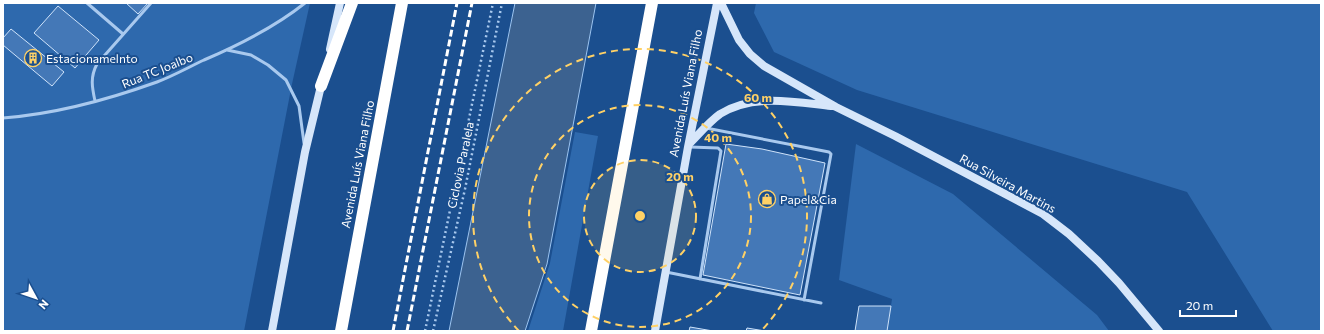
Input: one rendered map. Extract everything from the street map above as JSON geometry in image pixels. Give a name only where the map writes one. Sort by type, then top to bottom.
[{"type":"highway","points":[[322,86],[352,3]]},
{"type":"highway","name":"Avenida Luís Viana Filho","points":[[342,331],[356,244],[402,3]]},
{"type":"highway","points":[[591,331],[652,3]]},
{"type":"main road","points":[[272,331],[305,152],[322,86],[340,3]]},
{"type":"main road","name":"Avenida Luís Viana Filho","points":[[655,331],[717,3]]},
{"type":"main road","name":"Rua Silveira Martins","points":[[721,3],[739,40],[750,54],[764,66],[836,107],[895,136],[1043,214],[1069,234],[1098,261],[1119,283],[1159,331]]},
{"type":"main road","name":"Rua Silveira Martins","points":[[689,146],[720,114],[736,106],[755,101],[785,101],[836,107]]},
{"type":"lane","points":[[87,3],[123,34]]},
{"type":"lane","points":[[95,101],[91,81],[92,72],[104,54],[151,3]]},
{"type":"lane","name":"Rua TC Joalbo","points":[[3,118],[60,111],[158,81],[226,50],[265,29],[295,11],[305,3]]},
{"type":"lane","points":[[226,50],[252,55],[268,65],[286,80],[299,106],[305,152]]},
{"type":"lane","points":[[706,128],[829,152],[831,154],[804,300]]},
{"type":"lane","points":[[689,146],[718,148],[721,151],[700,279]]},
{"type":"lane","points":[[666,272],[821,303]]},
{"type":"path","points":[[424,331],[493,3]]},
{"type":"path","name":"Ciclovia Paralela","points":[[433,331],[465,189],[502,3]]},
{"type":"shaded area","points":[[3,3],[310,3],[292,84],[244,331],[3,331]]},
{"type":"shaded area","points":[[515,3],[596,3],[547,264],[525,331],[449,331]]},
{"type":"shaded area","points":[[756,3],[1321,3],[1321,331],[1273,331],[1187,192],[857,90],[774,52],[754,13]]},
{"type":"shaded area","points":[[575,132],[598,136],[563,331],[528,331],[550,263]]},
{"type":"shaded area","points":[[856,144],[953,194],[1097,315],[1109,331],[887,331],[892,299],[839,280]]},
{"type":"building","points":[[126,3],[148,3],[138,14]]},
{"type":"building","points":[[58,6],[99,40],[75,68],[34,33]]},
{"type":"building","name":"Estacionamelnto","points":[[11,29],[64,72],[52,86],[3,45],[3,38]]},
{"type":"building","name":"Papel&Cia","points":[[726,144],[762,149],[825,163],[800,295],[703,275]]},
{"type":"building","points":[[859,306],[891,306],[887,331],[855,331]]},
{"type":"building","points":[[690,327],[713,331],[689,331]]},
{"type":"building","points":[[747,328],[765,331],[746,331]]},
{"type":"railway","points":[[393,331],[457,3]]},
{"type":"railway","points":[[407,331],[472,3]]},
{"type":"place","name":"Estacionamelnto","points":[[33,58]]},
{"type":"place","name":"Papel&Cia","points":[[767,199]]}]
